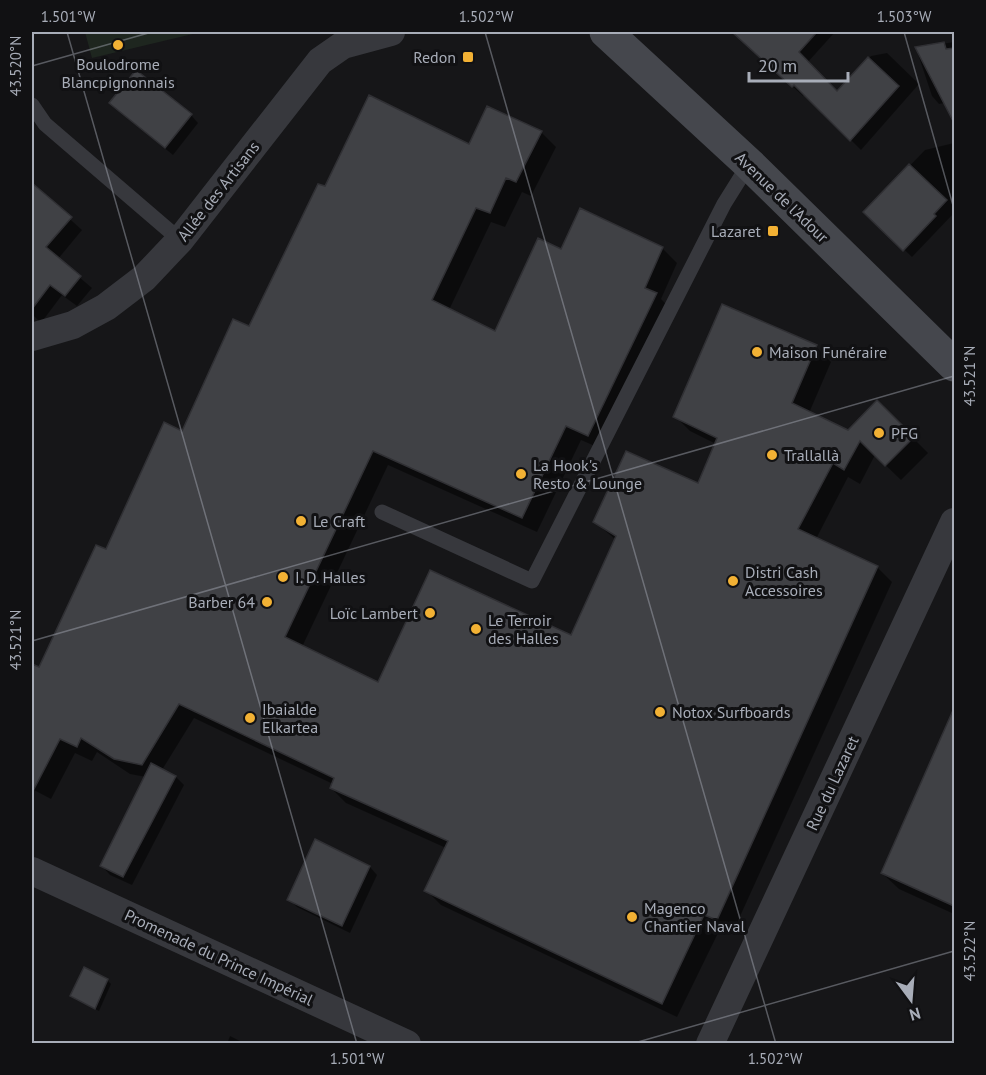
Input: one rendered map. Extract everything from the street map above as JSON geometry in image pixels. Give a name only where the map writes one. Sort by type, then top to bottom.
[{"type":"main road","name":"Avenue de l'Adour","points":[[606,32],[749,164],[954,365]]},
{"type":"street","name":"Allée des Artisans","points":[[32,337],[73,325],[106,307],[144,278],[180,240],[320,61],[343,45],[391,32]]},
{"type":"street","name":"Rue du Lazaret","points":[[710,1044],[954,522]]},
{"type":"street","name":"Promenade du Prince Impérial","points":[[32,871],[406,1044]]},
{"type":"lane","points":[[32,105],[45,124],[180,240]]},
{"type":"lane","points":[[382,512],[532,581],[724,204],[749,164]]},
{"type":"shaded area","name":"Boulodrome Blancpignonnais","points":[[85,32],[201,32],[92,58]]},
{"type":"building","points":[[732,32],[817,32],[799,52],[837,91],[868,57],[899,86],[850,141],[794,85],[792,87]]},
{"type":"building","points":[[944,42],[946,49],[954,48],[954,123],[915,47]]},
{"type":"building","points":[[136,70],[192,114],[165,148],[109,103]]},
{"type":"building","points":[[369,95],[469,144],[487,106],[542,131],[516,182],[506,178],[490,213],[476,208],[432,300],[495,331],[538,238],[561,249],[580,208],[663,247],[645,288],[657,293],[588,436],[566,426],[522,518],[373,451],[285,637],[378,682],[430,570],[571,635],[616,536],[593,522],[626,451],[698,483],[717,438],[673,417],[722,304],[817,345],[792,403],[848,430],[877,400],[914,437],[885,466],[860,441],[844,470],[833,463],[798,529],[878,566],[717,920],[704,915],[662,1004],[424,891],[448,841],[330,788],[334,778],[179,704],[142,765],[114,759],[81,738],[77,747],[60,739],[32,793],[32,664],[39,667],[96,545],[106,549],[164,422],[182,431],[233,319],[249,326],[318,184],[325,186]]},
{"type":"building","points":[[909,164],[947,200],[934,214],[936,216],[903,251],[863,212]]},
{"type":"building","points":[[32,183],[72,217],[46,247],[81,276],[65,296],[50,285],[32,309]]},
{"type":"building","points":[[954,708],[954,906],[881,873]]},
{"type":"building","points":[[151,763],[176,776],[123,877],[100,866]]},
{"type":"building","points":[[315,839],[370,866],[342,926],[287,900]]},
{"type":"building","points":[[84,967],[108,979],[95,1009],[70,996]]},
{"type":"place","name":"Boulodrome Blancpignonnais","points":[[118,45]]},
{"type":"place","name":"Redon","points":[[468,57]]},
{"type":"place","name":"Lazaret","points":[[773,231]]},
{"type":"place","name":"Maison Funéraire","points":[[757,352]]},
{"type":"place","name":"PFG","points":[[879,433]]},
{"type":"place","name":"Trallallà","points":[[772,455]]},
{"type":"place","name":"La Hook's Resto & Lounge","points":[[521,474]]},
{"type":"place","name":"Le Craft","points":[[301,521]]},
{"type":"place","name":"I. D. Halles","points":[[283,577]]},
{"type":"place","name":"Distri Cash Accessoires","points":[[733,581]]},
{"type":"place","name":"Barber 64","points":[[267,602]]},
{"type":"place","name":"Loïc Lambert","points":[[430,613]]},
{"type":"place","name":"Le Terroir des Halles","points":[[476,629]]},
{"type":"place","name":"Notox Surfboards","points":[[660,712]]},
{"type":"place","name":"Ibaialde Elkartea","points":[[250,718]]},
{"type":"place","name":"Magenco Chantier Naval","points":[[632,917]]}]
